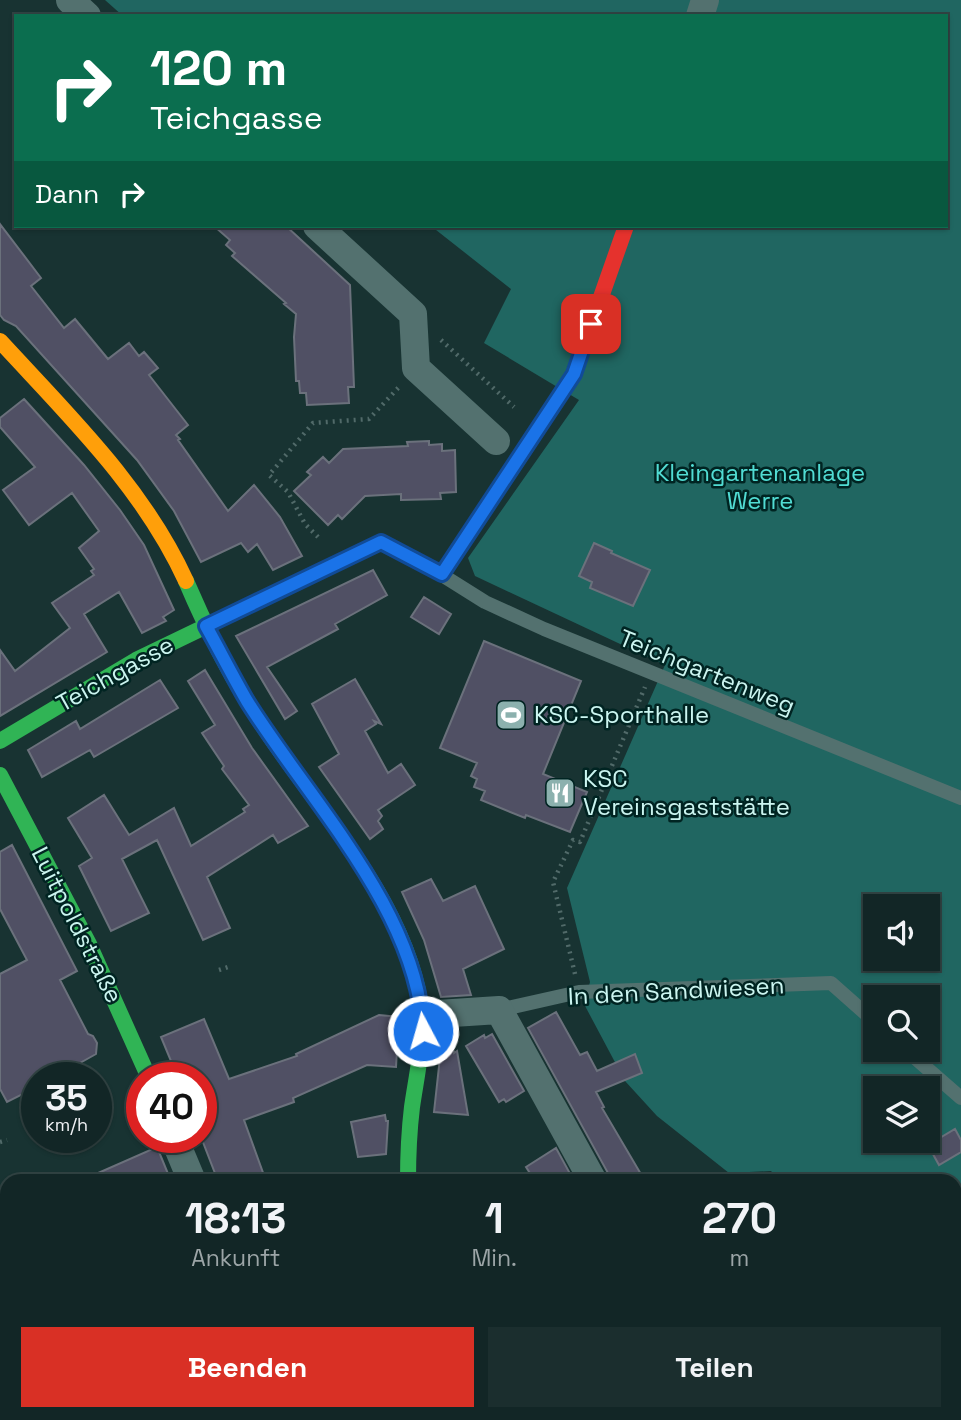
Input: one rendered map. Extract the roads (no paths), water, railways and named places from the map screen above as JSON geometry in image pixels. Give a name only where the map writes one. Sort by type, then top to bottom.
[{"type":"street","points":[[70,0],[86,14]]},
{"type":"street","points":[[319,228],[414,314],[416,368],[496,441]]},
{"type":"street","points":[[442,574],[574,374],[625,228]]},
{"type":"street","points":[[0,341],[122,474],[156,524],[185,576],[206,626],[248,701],[337,828],[381,900],[418,987],[422,1015],[423,1031],[410,1124],[408,1174]]},
{"type":"street","name":"Teichgasse","points":[[0,741],[94,683],[381,542],[442,574]]},
{"type":"street","name":"Luitpoldstraße","points":[[0,775],[89,944],[142,1062]]},
{"type":"street","points":[[499,1010],[589,1174]]},
{"type":"street","name":"In den Sandwiesen","points":[[422,1015],[499,1010]]},
{"type":"street","points":[[180,1153],[189,1174]]},
{"type":"lane","name":"Teichgartenweg","points":[[442,574],[485,602],[544,629],[961,798]]},
{"type":"lane","name":"In den Sandwiesen","points":[[499,1010],[579,992],[831,983],[863,1011]]},
{"type":"lane","points":[[920,1062],[961,1098]]},
{"type":"place","name":"KSC-Sporthalle","points":[[511,715]]},
{"type":"place","name":"KSC Vereinsgaststätte","points":[[560,793]]},
{"type":"park label","name":"Kleingartenanlage Werre","points":[[760,487]]}]
